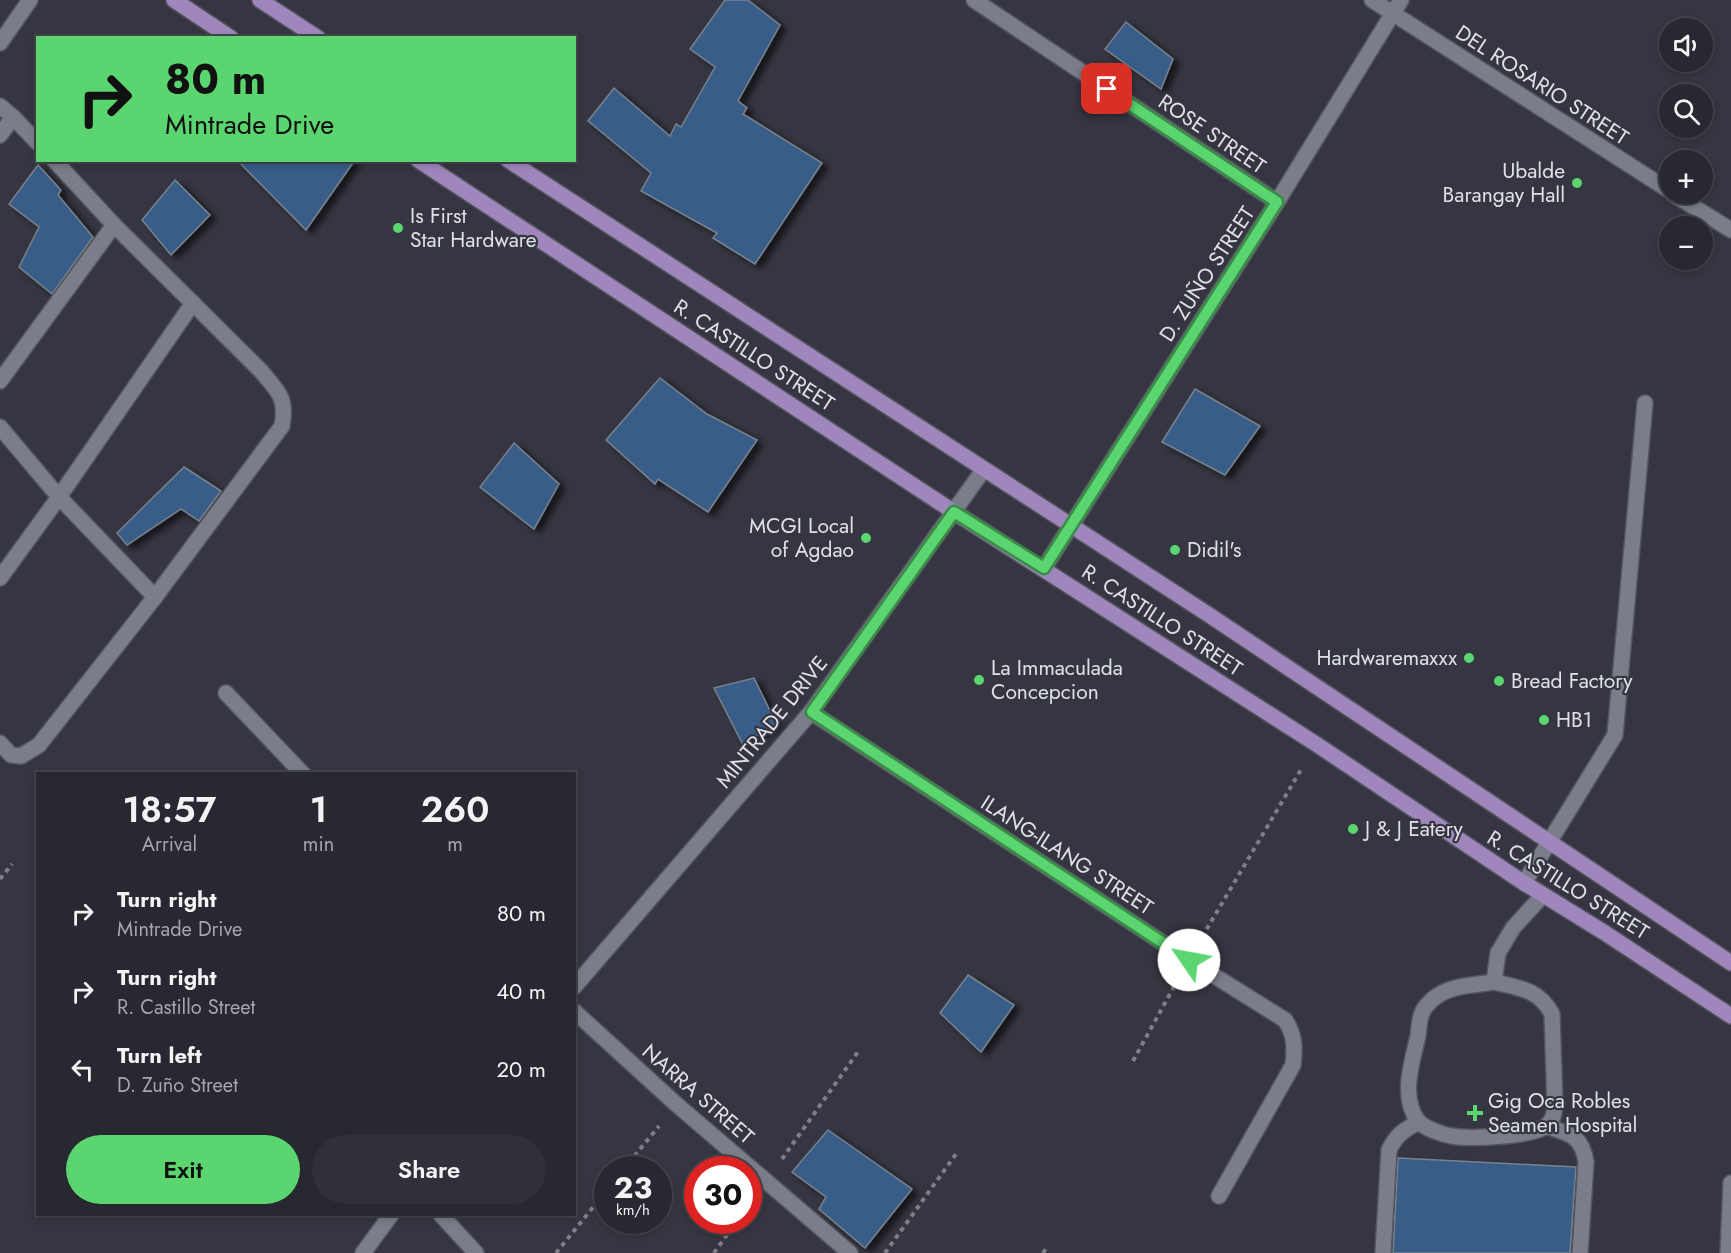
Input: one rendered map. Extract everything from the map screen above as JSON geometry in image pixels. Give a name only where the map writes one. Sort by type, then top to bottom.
[{"type":"main road","points":[[174,0],[228,36]]},
{"type":"main road","points":[[260,0],[315,36]]},
{"type":"main road","name":"R. CASTILLO STREET","points":[[421,162],[954,512],[1316,744],[1524,883],[1731,1016]]},
{"type":"main road","name":"R. CASTILLO STREET","points":[[511,162],[1206,613],[1731,963]]},
{"type":"street","points":[[0,43],[30,0]]},
{"type":"street","name":"ROSE STREET","points":[[974,0],[1277,202]]},
{"type":"street","name":"DEL ROSARIO STREET","points":[[1371,0],[1659,184]]},
{"type":"street","name":"D. ZUÑO STREET","points":[[1044,568],[1277,202],[1401,0]]},
{"type":"street","points":[[0,106],[36,141]]},
{"type":"street","points":[[0,135],[13,117]]},
{"type":"street","points":[[0,742],[11,755],[21,756],[39,745],[155,597],[282,426],[285,408],[278,392],[261,372],[114,225],[56,162]]},
{"type":"street","name":"DEL ROSARIO STREET","points":[[1690,204],[1731,230]]},
{"type":"street","points":[[0,381],[114,225]]},
{"type":"street","points":[[0,578],[193,303]]},
{"type":"street","points":[[1524,883],[1615,735],[1645,403]]},
{"type":"street","points":[[0,427],[59,497],[155,597]]},
{"type":"street","name":"MINTRADE DRIVE","points":[[576,985],[812,712],[984,469]]},
{"type":"street","points":[[226,693],[301,772]]},
{"type":"street","name":"ILANG-ILANG STREET","points":[[812,712],[1189,960],[1285,1020],[1293,1032],[1296,1047],[1293,1065],[1219,1196]]},
{"type":"street","points":[[1494,982],[1498,953],[1513,928],[1543,895]]},
{"type":"street","points":[[1494,982],[1532,992],[1546,1003],[1552,1014],[1555,1106],[1553,1117],[1546,1126],[1532,1133],[1515,1136],[1451,1136],[1430,1129],[1419,1122],[1413,1111],[1408,1082],[1423,1010],[1435,997],[1452,988],[1494,982]]},
{"type":"street","name":"NARRA STREET","points":[[576,1013],[676,1104],[850,1253]]},
{"type":"street","points":[[1383,1253],[1389,1150],[1402,1130],[1419,1122]]},
{"type":"street","points":[[1546,1126],[1574,1136],[1584,1149],[1586,1162],[1580,1253]]},
{"type":"street","points":[[1728,1253],[1731,1183]]},
{"type":"street","points":[[363,1253],[390,1216]]},
{"type":"street","points":[[442,1216],[476,1253]]},
{"type":"path","points":[[1133,1061],[1189,960],[1316,744]]},
{"type":"path","points":[[0,879],[12,864]]},
{"type":"path","points":[[766,1181],[860,1049]]},
{"type":"path","points":[[634,1156],[676,1104]]},
{"type":"path","points":[[885,1253],[956,1154]]},
{"type":"path","points":[[556,1253],[594,1206]]},
{"type":"path","points":[[714,1253],[728,1234]]},
{"type":"path","points":[[1043,1253],[1047,1247]]},
{"type":"building","points":[[725,0],[748,0],[780,25],[738,101],[747,108],[743,114],[822,163],[755,264],[713,238],[717,233],[641,191],[651,173],[588,121],[614,88],[670,136],[676,124],[681,127],[715,67],[690,49]]},
{"type":"building","points":[[1126,22],[1173,59],[1161,89],[1105,49]]},
{"type":"building","points":[[239,162],[354,162],[306,230]]},
{"type":"building","points":[[38,165],[61,190],[58,195],[93,237],[52,294],[19,267],[39,227],[9,204]]},
{"type":"building","points":[[175,180],[210,215],[171,255],[142,220]]},
{"type":"building","points":[[660,378],[707,414],[757,440],[708,512],[658,479],[655,484],[606,440]]},
{"type":"building","points":[[1195,389],[1260,426],[1225,475],[1162,442]]},
{"type":"building","points":[[514,443],[559,484],[534,529],[480,487]]},
{"type":"building","points":[[184,467],[221,491],[199,521],[181,509],[127,545],[117,533]]},
{"type":"building","points":[[754,678],[776,723],[743,745],[714,688]]},
{"type":"building","points":[[968,975],[1014,1005],[981,1052],[940,1013]]},
{"type":"building","points":[[828,1130],[912,1189],[865,1248],[819,1209],[826,1197],[792,1172]]},
{"type":"building","points":[[1398,1158],[1576,1167],[1570,1253],[1393,1253]]},
{"type":"place","name":"Ubalde Barangay Hall","points":[[1577,183]]},
{"type":"place","name":"Is First Star Hardware","points":[[398,228]]},
{"type":"place","name":"MCGI Local of Agdao","points":[[866,538]]},
{"type":"place","name":"Didil's","points":[[1175,550]]},
{"type":"place","name":"Hardwaremaxxx","points":[[1469,658]]},
{"type":"place","name":"La Immaculada Concepcion","points":[[979,680]]},
{"type":"place","name":"Bread Factory","points":[[1499,681]]},
{"type":"place","name":"HB1","points":[[1544,720]]},
{"type":"place","name":"J & J Eatery","points":[[1353,829]]},
{"type":"place","name":"Gig Oca Robles Seamen Hospital","points":[[1475,1113]]},
{"type":"route","points":[[1107,89],[1277,202],[1044,568],[954,512],[812,712],[1189,960]]}]
